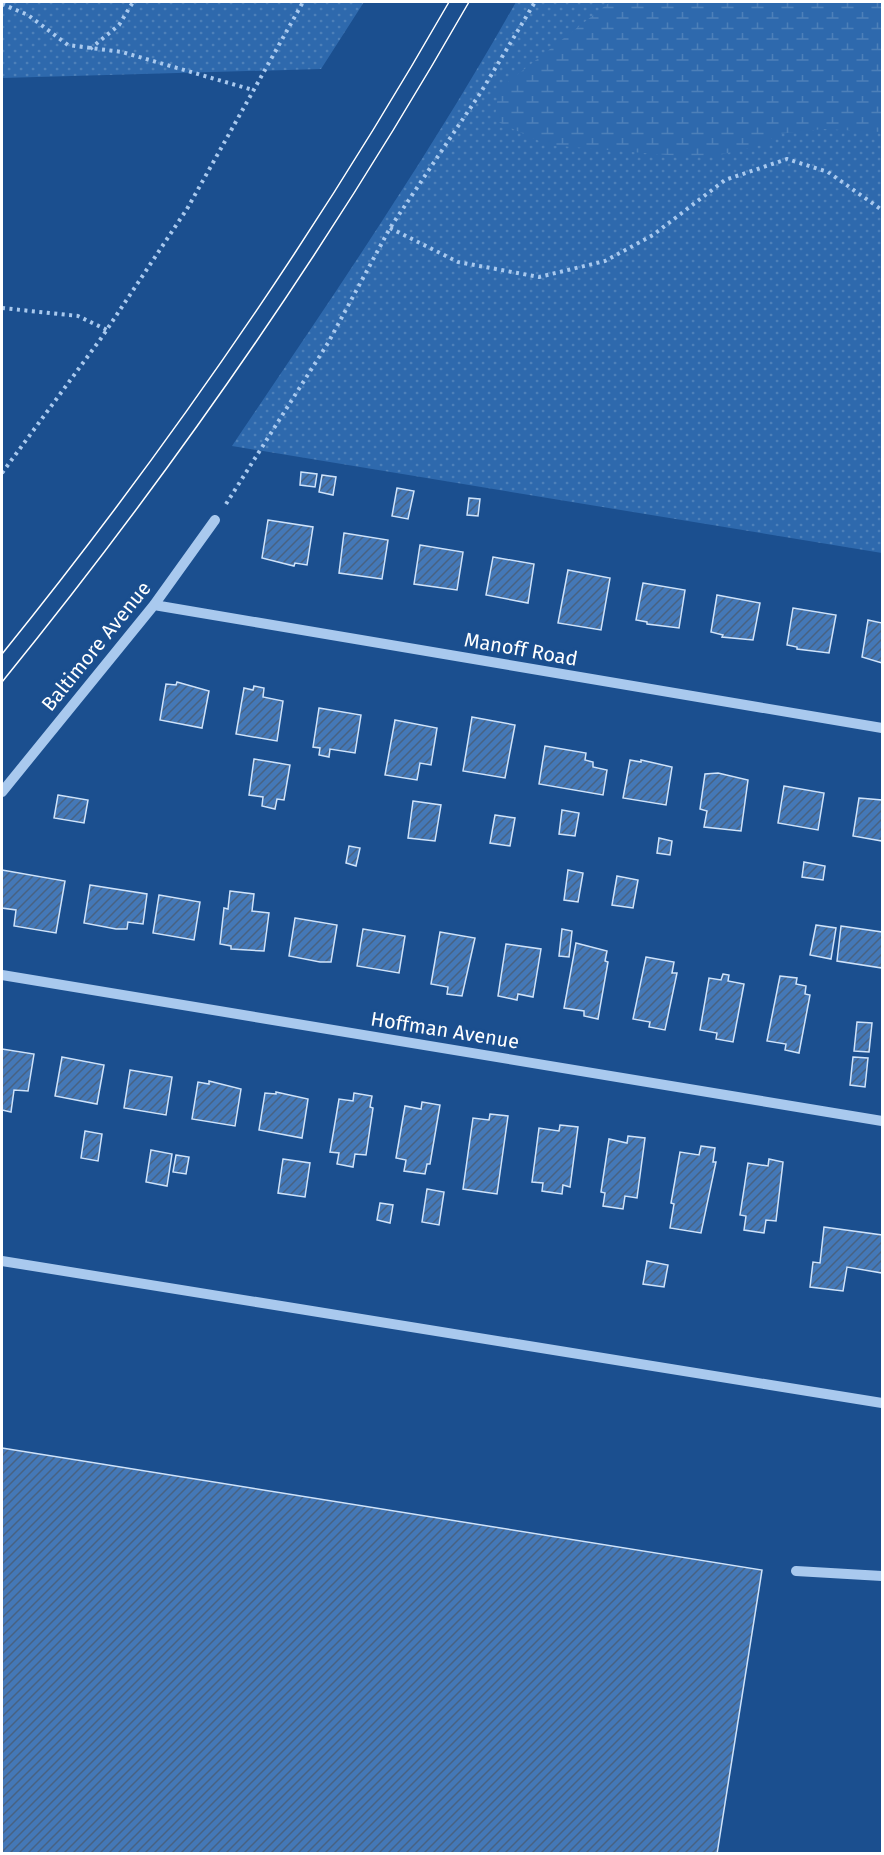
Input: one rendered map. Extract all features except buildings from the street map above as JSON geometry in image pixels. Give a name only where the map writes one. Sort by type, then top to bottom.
[{"type":"street","name":"Baltimore Avenue","points":[[2,792],[154,605],[215,520]]},
{"type":"street","name":"Manoff Road","points":[[154,605],[882,728]]},
{"type":"street","name":"Hoffman Avenue","points":[[2,975],[882,1121]]},
{"type":"street","points":[[2,1260],[882,1403]]},
{"type":"street","points":[[796,1571],[882,1576]]},
{"type":"path","points":[[90,49],[119,25],[133,2]]},
{"type":"path","points":[[2,473],[107,330],[187,208],[303,2]]},
{"type":"path","points":[[215,520],[328,343],[390,228],[481,92],[535,2]]},
{"type":"path","points":[[2,4],[28,15],[68,45],[122,52],[253,90]]},
{"type":"path","points":[[390,228],[458,262],[539,277],[605,261],[653,235],[725,180],[787,159],[828,172],[882,210]]},
{"type":"path","points":[[2,308],[78,316],[107,330]]},
{"type":"green space","points":[[2,2],[364,2],[321,69],[2,78]]},
{"type":"green space","points":[[516,2],[882,2],[882,553],[232,446],[414,171]]},
{"type":"green space","points":[[610,2],[882,2],[882,132],[823,129],[777,134],[765,144],[719,155],[680,156],[548,145],[500,123],[495,117],[499,89]]},
{"type":"tram line","points":[[2,654],[123,498],[238,337],[294,255],[347,171],[449,2]]},
{"type":"tram line","points":[[2,682],[129,519],[249,351],[363,179],[469,2]]}]
